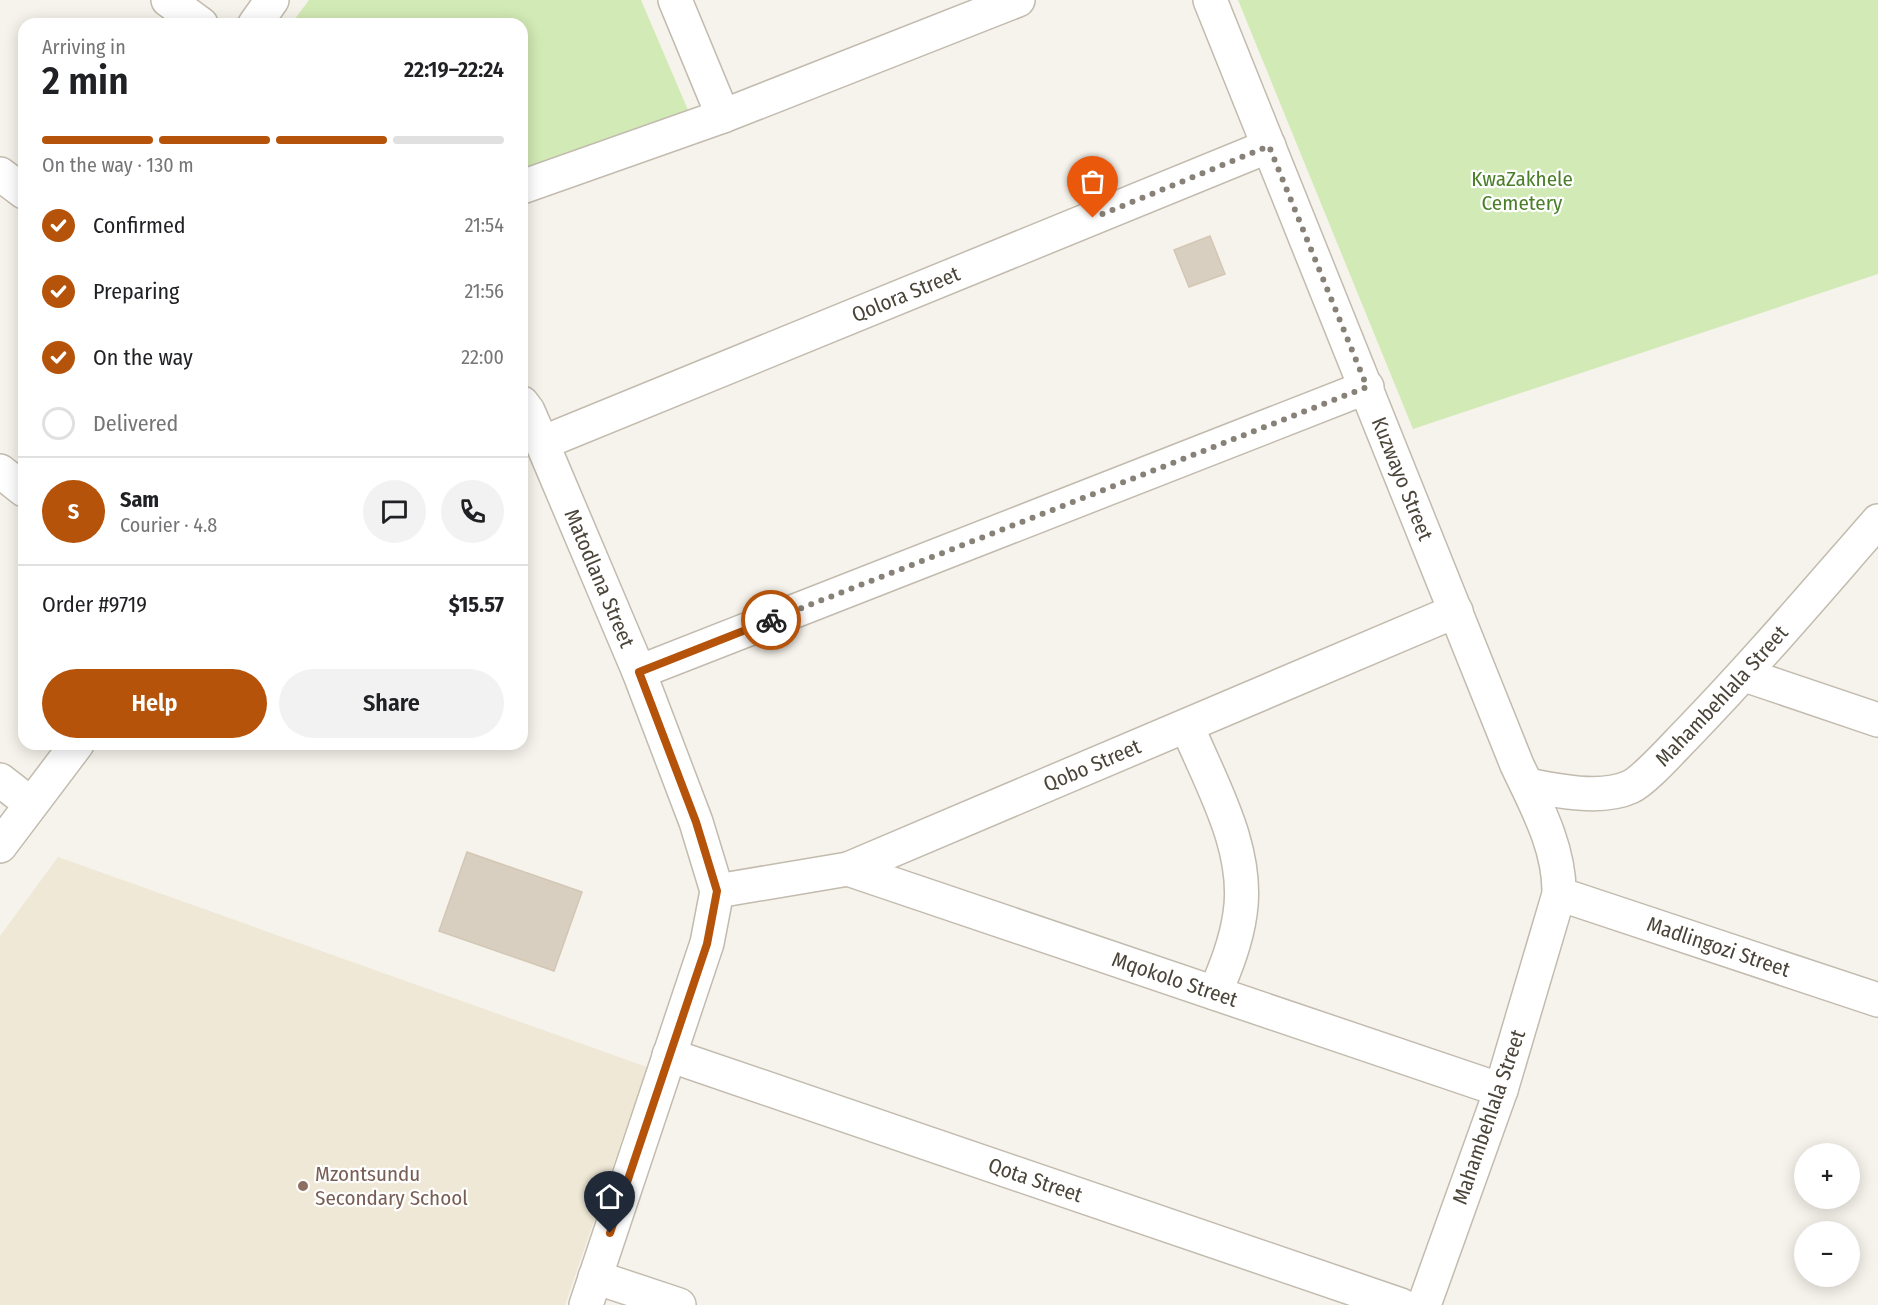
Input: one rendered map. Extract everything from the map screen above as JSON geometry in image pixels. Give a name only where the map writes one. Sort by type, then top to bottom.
[{"type":"street","points":[[168,0],[193,18]]},
{"type":"street","points":[[259,18],[272,0]]},
{"type":"street","points":[[675,0],[723,116]]},
{"type":"street","points":[[528,185],[723,116],[1018,0]]},
{"type":"street","name":"Kuzwayo Street","points":[[1210,0],[1546,829],[1560,877],[1559,894]]},
{"type":"street","name":"Qolora Street","points":[[543,443],[1269,146]]},
{"type":"street","points":[[0,174],[18,188]]},
{"type":"street","points":[[639,672],[1367,387]]},
{"type":"street","name":"Matodlana Street","points":[[528,411],[639,672],[696,822],[717,891],[707,944],[591,1291]]},
{"type":"street","points":[[0,471],[18,485]]},
{"type":"street","name":"Mahambehlala Street","points":[[1527,785],[1569,793],[1603,793],[1631,787],[1663,759],[1745,675],[1878,521]]},
{"type":"street","name":"Qobo Street","points":[[717,891],[848,869],[1456,611]]},
{"type":"street","points":[[1745,675],[1878,720]]},
{"type":"street","points":[[1187,726],[1221,806],[1238,858],[1241,890],[1240,913],[1232,951],[1215,993]]},
{"type":"street","points":[[0,846],[72,750]]},
{"type":"street","points":[[0,780],[31,804]]},
{"type":"street","name":"Mqokolo Street","points":[[848,869],[1501,1090]]},
{"type":"street","name":"Mahambehlala Street","points":[[1424,1305],[1501,1090],[1559,894]]},
{"type":"street","name":"Madlingozi Street","points":[[1559,894],[1878,1000]]},
{"type":"street","name":"Qota Street","points":[[669,1055],[1401,1305]]},
{"type":"street","points":[[591,1291],[679,1305]]},
{"type":"shaded area","name":"Mzontsundu Secondary School","points":[[58,857],[647,1067],[565,1305],[0,1305],[0,936]]},
{"type":"green space","points":[[309,0],[641,0],[688,110],[528,168],[528,18],[296,18]]},
{"type":"green space","name":"KwaZakhele Cemetery","points":[[1238,0],[1878,0],[1878,274],[1413,429]]},
{"type":"building","points":[[1210,236],[1225,274],[1189,287],[1174,250]]},
{"type":"building","points":[[467,852],[582,892],[554,971],[439,931]]},
{"type":"way so far","points":[[771,620],[1367,387],[1269,146],[1093,218]]},
{"type":"place","name":"Mzontsundu Secondary School","points":[[303,1186]]},
{"type":"route","points":[[610,1233],[707,944],[717,891],[696,822],[639,672],[771,620]]}]
